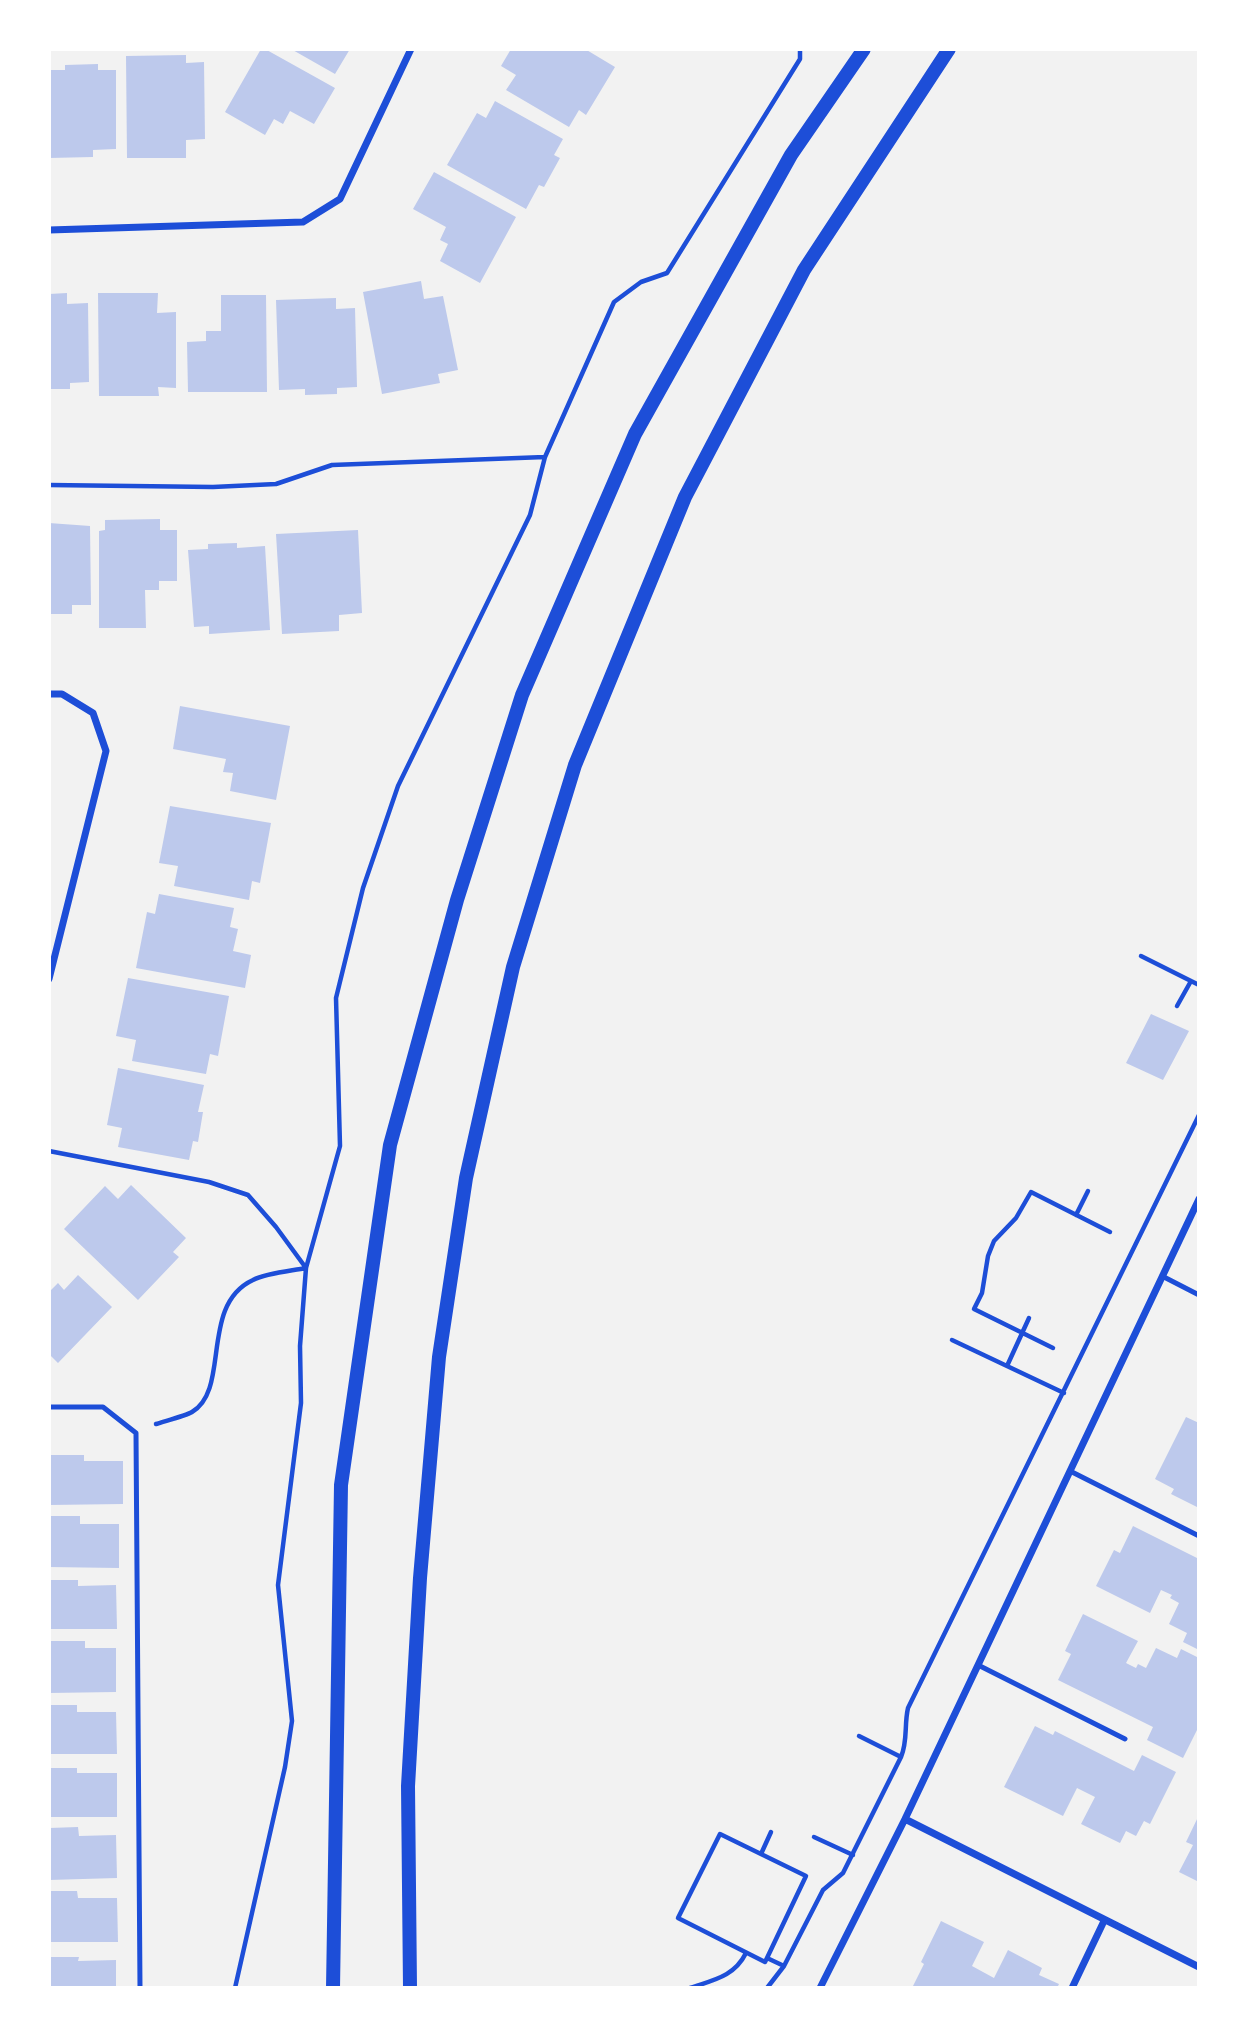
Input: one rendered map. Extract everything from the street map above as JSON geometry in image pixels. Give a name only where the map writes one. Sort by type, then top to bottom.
[{"type":"main road","points":[[333,1988],[341,1485],[390,1145],[457,900],[523,695],[635,434],[792,155],[864,49]]},
{"type":"main road","points":[[410,1988],[408,1786],[420,1578],[439,1357],[466,1178],[513,967],[575,765],[685,497],[804,270],[949,49]]},
{"type":"street","points":[[49,230],[303,222],[340,199],[411,49]]},
{"type":"street","points":[[49,694],[62,694],[93,713],[106,751],[49,979]]},
{"type":"street","points":[[820,1988],[905,1819],[1199,1199]]},
{"type":"street","points":[[905,1819],[1199,1967]]},
{"type":"street","points":[[1072,1988],[1104,1920]]},
{"type":"lane","points":[[1162,1276],[1199,1294]]},
{"type":"lane","points":[[49,1407],[103,1407],[136,1433],[140,1988]]},
{"type":"lane","points":[[1070,1471],[1199,1536]]},
{"type":"lane","points":[[978,1665],[1125,1739]]},
{"type":"path","points":[[49,485],[276,484],[332,466],[545,457]]},
{"type":"path","points":[[1141,956],[1199,985]]},
{"type":"path","points":[[1177,1006],[1191,981]]},
{"type":"path","points":[[767,1988],[784,1966],[823,1890],[844,1873],[853,1855],[901,1757],[906,1742],[904,1724],[908,1708],[1199,1115]]},
{"type":"path","points":[[49,1151],[209,1182],[248,1195],[306,1268],[253,1280],[237,1293],[220,1317],[211,1385],[201,1402],[192,1412],[136,1433]]},
{"type":"path","points":[[1076,1215],[1088,1191]]},
{"type":"path","points":[[1053,1348],[974,1309],[982,1293],[988,1256],[994,1241],[1016,1218],[1031,1192],[1110,1232]]},
{"type":"path","points":[[1007,1366],[1029,1318]]},
{"type":"path","points":[[953,1340],[1064,1393]]},
{"type":"path","points":[[859,1736],[901,1757]]},
{"type":"path","points":[[761,1854],[771,1832]]},
{"type":"path","points":[[720,1833],[761,1854],[806,1876],[765,1962],[678,1918],[720,1833]]},
{"type":"path","points":[[814,1837],[853,1855]]},
{"type":"path","points":[[690,1988],[719,1979],[734,1970],[746,1953]]},
{"type":"path","points":[[767,1958],[784,1966]]},
{"type":"building","points":[[261,49],[335,88],[314,124],[290,111],[283,124],[274,119],[265,135],[225,112]]},
{"type":"building","points":[[291,49],[350,49],[335,74]]},
{"type":"building","points":[[511,49],[585,49],[615,67],[586,115],[579,110],[569,127],[506,90],[516,75],[501,66]]},
{"type":"building","points":[[186,55],[186,63],[204,62],[205,139],[186,140],[186,158],[127,158],[126,56]]},
{"type":"building","points":[[98,64],[98,70],[116,70],[116,149],[93,150],[93,157],[49,158],[49,70],[65,70],[65,65]]},
{"type":"building","points":[[495,101],[563,139],[554,155],[560,158],[544,187],[539,185],[526,209],[447,165],[477,113],[486,118]]},
{"type":"building","points":[[434,172],[516,217],[480,283],[440,261],[448,244],[440,240],[446,227],[413,209]]},
{"type":"building","points":[[421,281],[424,299],[443,296],[458,370],[438,374],[440,383],[382,394],[363,292]]},
{"type":"building","points":[[67,293],[67,304],[88,303],[89,382],[70,383],[70,389],[49,389],[49,294]]},
{"type":"building","points":[[98,293],[158,293],[157,313],[176,312],[176,388],[158,387],[159,396],[99,396]]},
{"type":"building","points":[[221,295],[266,295],[267,392],[188,392],[187,342],[206,341],[206,331],[221,331]]},
{"type":"building","points":[[336,298],[336,309],[355,308],[357,387],[337,388],[337,394],[305,395],[305,389],[279,390],[276,300]]},
{"type":"building","points":[[160,519],[160,530],[177,530],[177,581],[159,581],[159,590],[145,590],[146,628],[99,628],[99,531],[105,530],[105,520]]},
{"type":"building","points":[[49,523],[90,526],[91,605],[72,605],[72,614],[49,614]]},
{"type":"building","points":[[358,530],[362,613],[339,615],[339,631],[282,634],[276,534]]},
{"type":"building","points":[[237,543],[237,548],[265,546],[270,630],[209,634],[209,626],[194,627],[188,550],[208,549],[208,544]]},
{"type":"building","points":[[180,706],[290,726],[276,800],[230,791],[233,773],[223,772],[226,759],[173,749]]},
{"type":"building","points":[[170,806],[271,823],[260,883],[252,881],[249,900],[174,886],[178,866],[159,863]]},
{"type":"building","points":[[159,894],[234,908],[230,927],[238,929],[233,951],[251,955],[245,988],[136,968],[147,912],[155,914]]},
{"type":"building","points":[[128,978],[229,996],[218,1056],[210,1054],[206,1074],[132,1061],[136,1040],[116,1036]]},
{"type":"building","points":[[1151,1014],[1189,1031],[1163,1080],[1126,1063]]},
{"type":"building","points":[[118,1068],[204,1085],[198,1112],[203,1112],[198,1142],[193,1141],[189,1160],[118,1147],[122,1128],[107,1125]]},
{"type":"building","points":[[131,1185],[186,1238],[173,1252],[179,1257],[138,1300],[64,1229],[105,1186],[118,1199]]},
{"type":"building","points":[[78,1275],[112,1307],[58,1363],[49,1354],[49,1292],[58,1283],[64,1290]]},
{"type":"building","points":[[1186,1417],[1199,1423],[1199,1508],[1171,1494],[1174,1489],[1155,1479]]},
{"type":"building","points":[[49,1455],[84,1455],[84,1461],[123,1461],[123,1504],[49,1505]]},
{"type":"building","points":[[49,1516],[80,1516],[80,1524],[119,1524],[119,1568],[49,1567]]},
{"type":"building","points":[[1133,1526],[1199,1559],[1199,1650],[1183,1642],[1187,1633],[1169,1624],[1179,1603],[1170,1598],[1172,1595],[1161,1590],[1150,1613],[1096,1586],[1114,1550],[1120,1553]]},
{"type":"building","points":[[49,1580],[78,1580],[78,1586],[116,1585],[117,1629],[49,1629]]},
{"type":"building","points":[[1083,1614],[1138,1641],[1126,1663],[1136,1668],[1138,1664],[1146,1668],[1156,1648],[1177,1658],[1181,1649],[1199,1658],[1199,1726],[1183,1758],[1147,1740],[1153,1727],[1058,1680],[1071,1654],[1065,1651]]},
{"type":"building","points":[[49,1641],[85,1641],[85,1648],[116,1648],[116,1692],[49,1693]]},
{"type":"building","points":[[49,1705],[77,1705],[77,1712],[116,1712],[117,1754],[49,1754]]},
{"type":"building","points":[[1035,1726],[1053,1735],[1055,1731],[1134,1771],[1142,1755],[1176,1772],[1150,1824],[1144,1821],[1136,1836],[1126,1831],[1120,1843],[1081,1824],[1095,1797],[1077,1788],[1063,1816],[1004,1787]]},
{"type":"building","points":[[49,1768],[77,1768],[77,1773],[117,1773],[117,1817],[49,1817]]},
{"type":"building","points":[[1199,1815],[1199,1882],[1179,1872],[1193,1845],[1186,1842]]},
{"type":"building","points":[[78,1827],[79,1836],[116,1835],[117,1878],[49,1880],[49,1828]]},
{"type":"building","points":[[49,1891],[77,1891],[78,1898],[117,1898],[118,1942],[49,1942]]},
{"type":"building","points":[[941,1921],[984,1942],[972,1966],[994,1978],[1008,1950],[1042,1968],[1039,1975],[1059,1984],[1057,1988],[912,1988]]},
{"type":"building","points":[[49,1957],[79,1957],[78,1961],[116,1960],[116,1988],[49,1988]]}]
